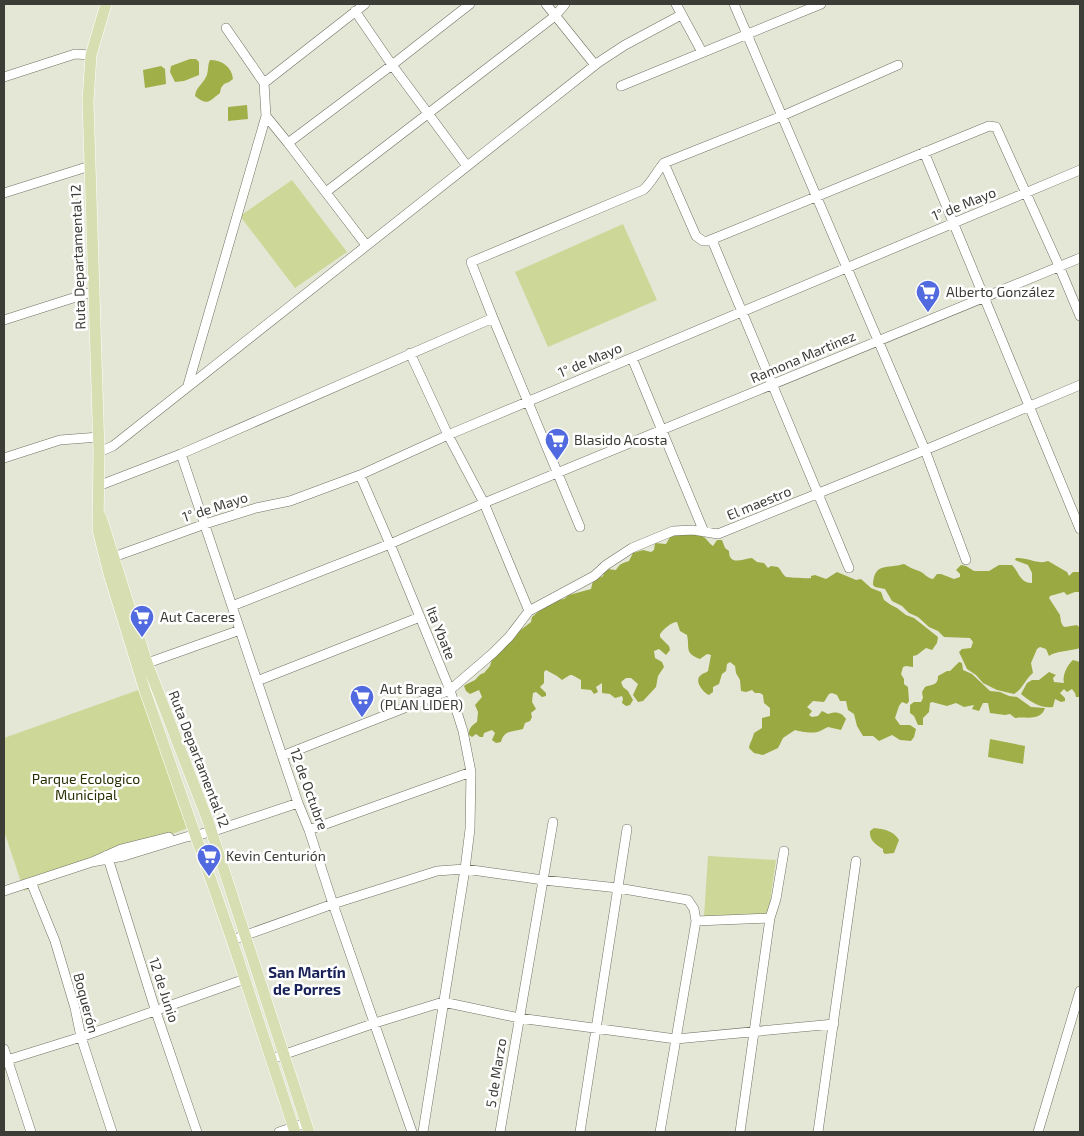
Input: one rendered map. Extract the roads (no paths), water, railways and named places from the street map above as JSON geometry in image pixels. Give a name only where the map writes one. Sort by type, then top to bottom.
[{"type":"main road","name":"Ruta Departamental 12","points":[[106,4],[91,55],[88,101],[99,436],[98,530],[110,558],[191,836],[232,940],[294,1130]]},
{"type":"main road","name":"Ruta Departamental 12","points":[[142,665],[211,832],[308,1128]]},
{"type":"street","points":[[264,83],[365,4]]},
{"type":"street","points":[[288,143],[470,4]]},
{"type":"street","points":[[546,4],[595,65]]},
{"type":"street","points":[[326,192],[555,16],[565,4]]},
{"type":"street","points":[[676,4],[702,52]]},
{"type":"street","points":[[734,4],[926,450],[966,560]]},
{"type":"street","points":[[621,86],[821,4]]},
{"type":"street","points":[[355,11],[392,65],[467,166]]},
{"type":"street","points":[[99,452],[113,446],[595,65],[625,45],[681,15]]},
{"type":"street","points":[[188,385],[266,116],[264,83],[226,28]]},
{"type":"street","points":[[4,77],[75,54],[91,55]]},
{"type":"street","points":[[580,527],[471,262],[643,190],[664,163],[782,116],[898,65]]},
{"type":"street","points":[[266,116],[366,245]]},
{"type":"street","points":[[664,163],[696,236],[703,241],[712,240],[989,126],[996,127],[1060,266],[1080,316]]},
{"type":"street","points":[[924,152],[1030,406],[1076,509],[1080,529]]},
{"type":"street","points":[[4,193],[90,166]]},
{"type":"street","name":"1° de Mayo","points":[[110,558],[205,524],[256,508],[290,501],[360,475],[448,435],[1080,170]]},
{"type":"street","points":[[712,240],[849,568]]},
{"type":"street","name":"Ramona Martinez","points":[[232,606],[390,544],[484,503],[1080,258]]},
{"type":"street","points":[[4,320],[95,291]]},
{"type":"street","points":[[98,486],[181,454],[493,318]]},
{"type":"street","points":[[410,353],[448,435],[484,503],[529,611]]},
{"type":"street","points":[[632,358],[704,532]]},
{"type":"street","name":"El maestro","points":[[282,756],[450,690],[509,637],[529,611],[594,576],[606,565],[632,548],[673,531],[684,530],[718,534],[1080,385]]},
{"type":"street","points":[[4,458],[60,440],[99,436]]},
{"type":"street","name":"12 de Octubre","points":[[181,454],[298,803],[309,830],[412,1132]]},
{"type":"street","name":"Ita Ybate","points":[[360,475],[450,690],[463,731],[471,772],[470,829],[465,868],[423,1132]]},
{"type":"street","points":[[257,682],[420,617]]},
{"type":"street","points":[[142,665],[240,630]]},
{"type":"street","points":[[309,830],[471,772]]},
{"type":"street","points":[[4,891],[108,857],[124,856],[211,832],[298,803]]},
{"type":"street","name":"5 de Marzo","points":[[500,1132],[553,822]]},
{"type":"street","points":[[580,1132],[627,829]]},
{"type":"street","points":[[740,1132],[756,1030],[770,918],[776,899],[784,852]]},
{"type":"street","name":"12 de Junio","points":[[108,857],[156,1012],[197,1132]]},
{"type":"street","points":[[818,1132],[856,861]]},
{"type":"street","points":[[232,940],[333,904],[436,871],[465,868],[543,880],[618,888],[688,900],[694,909],[696,921],[660,1132]]},
{"type":"street","name":"Boquerón","points":[[31,882],[55,941],[81,1038],[112,1132]]},
{"type":"street","points":[[696,921],[770,918]]},
{"type":"street","points":[[6,1061],[81,1038],[245,980]]},
{"type":"street","points":[[1038,1132],[1080,991]]},
{"type":"street","points":[[271,1059],[375,1022],[443,1002],[519,1018],[676,1039],[834,1024]]},
{"type":"street","points":[[4,1049],[6,1061],[31,1132]]},
{"type":"street","points":[[279,1132],[308,1128]]},
{"type":"place","name":"Alberto González","points":[[928,313]]},
{"type":"place","name":"Blasido Acosta","points":[[557,461]]},
{"type":"place","name":"Aut Caceres","points":[[142,638]]},
{"type":"place","name":"Aut Braga (PLAN LIDER)","points":[[362,718]]},
{"type":"place","name":"Kevin Centurión","points":[[209,877]]},
{"type":"district","name":"San Martín de Porres","points":[[307,982]]},
{"type":"park label","name":"Parque Ecologico Municipal","points":[[86,788]]}]
